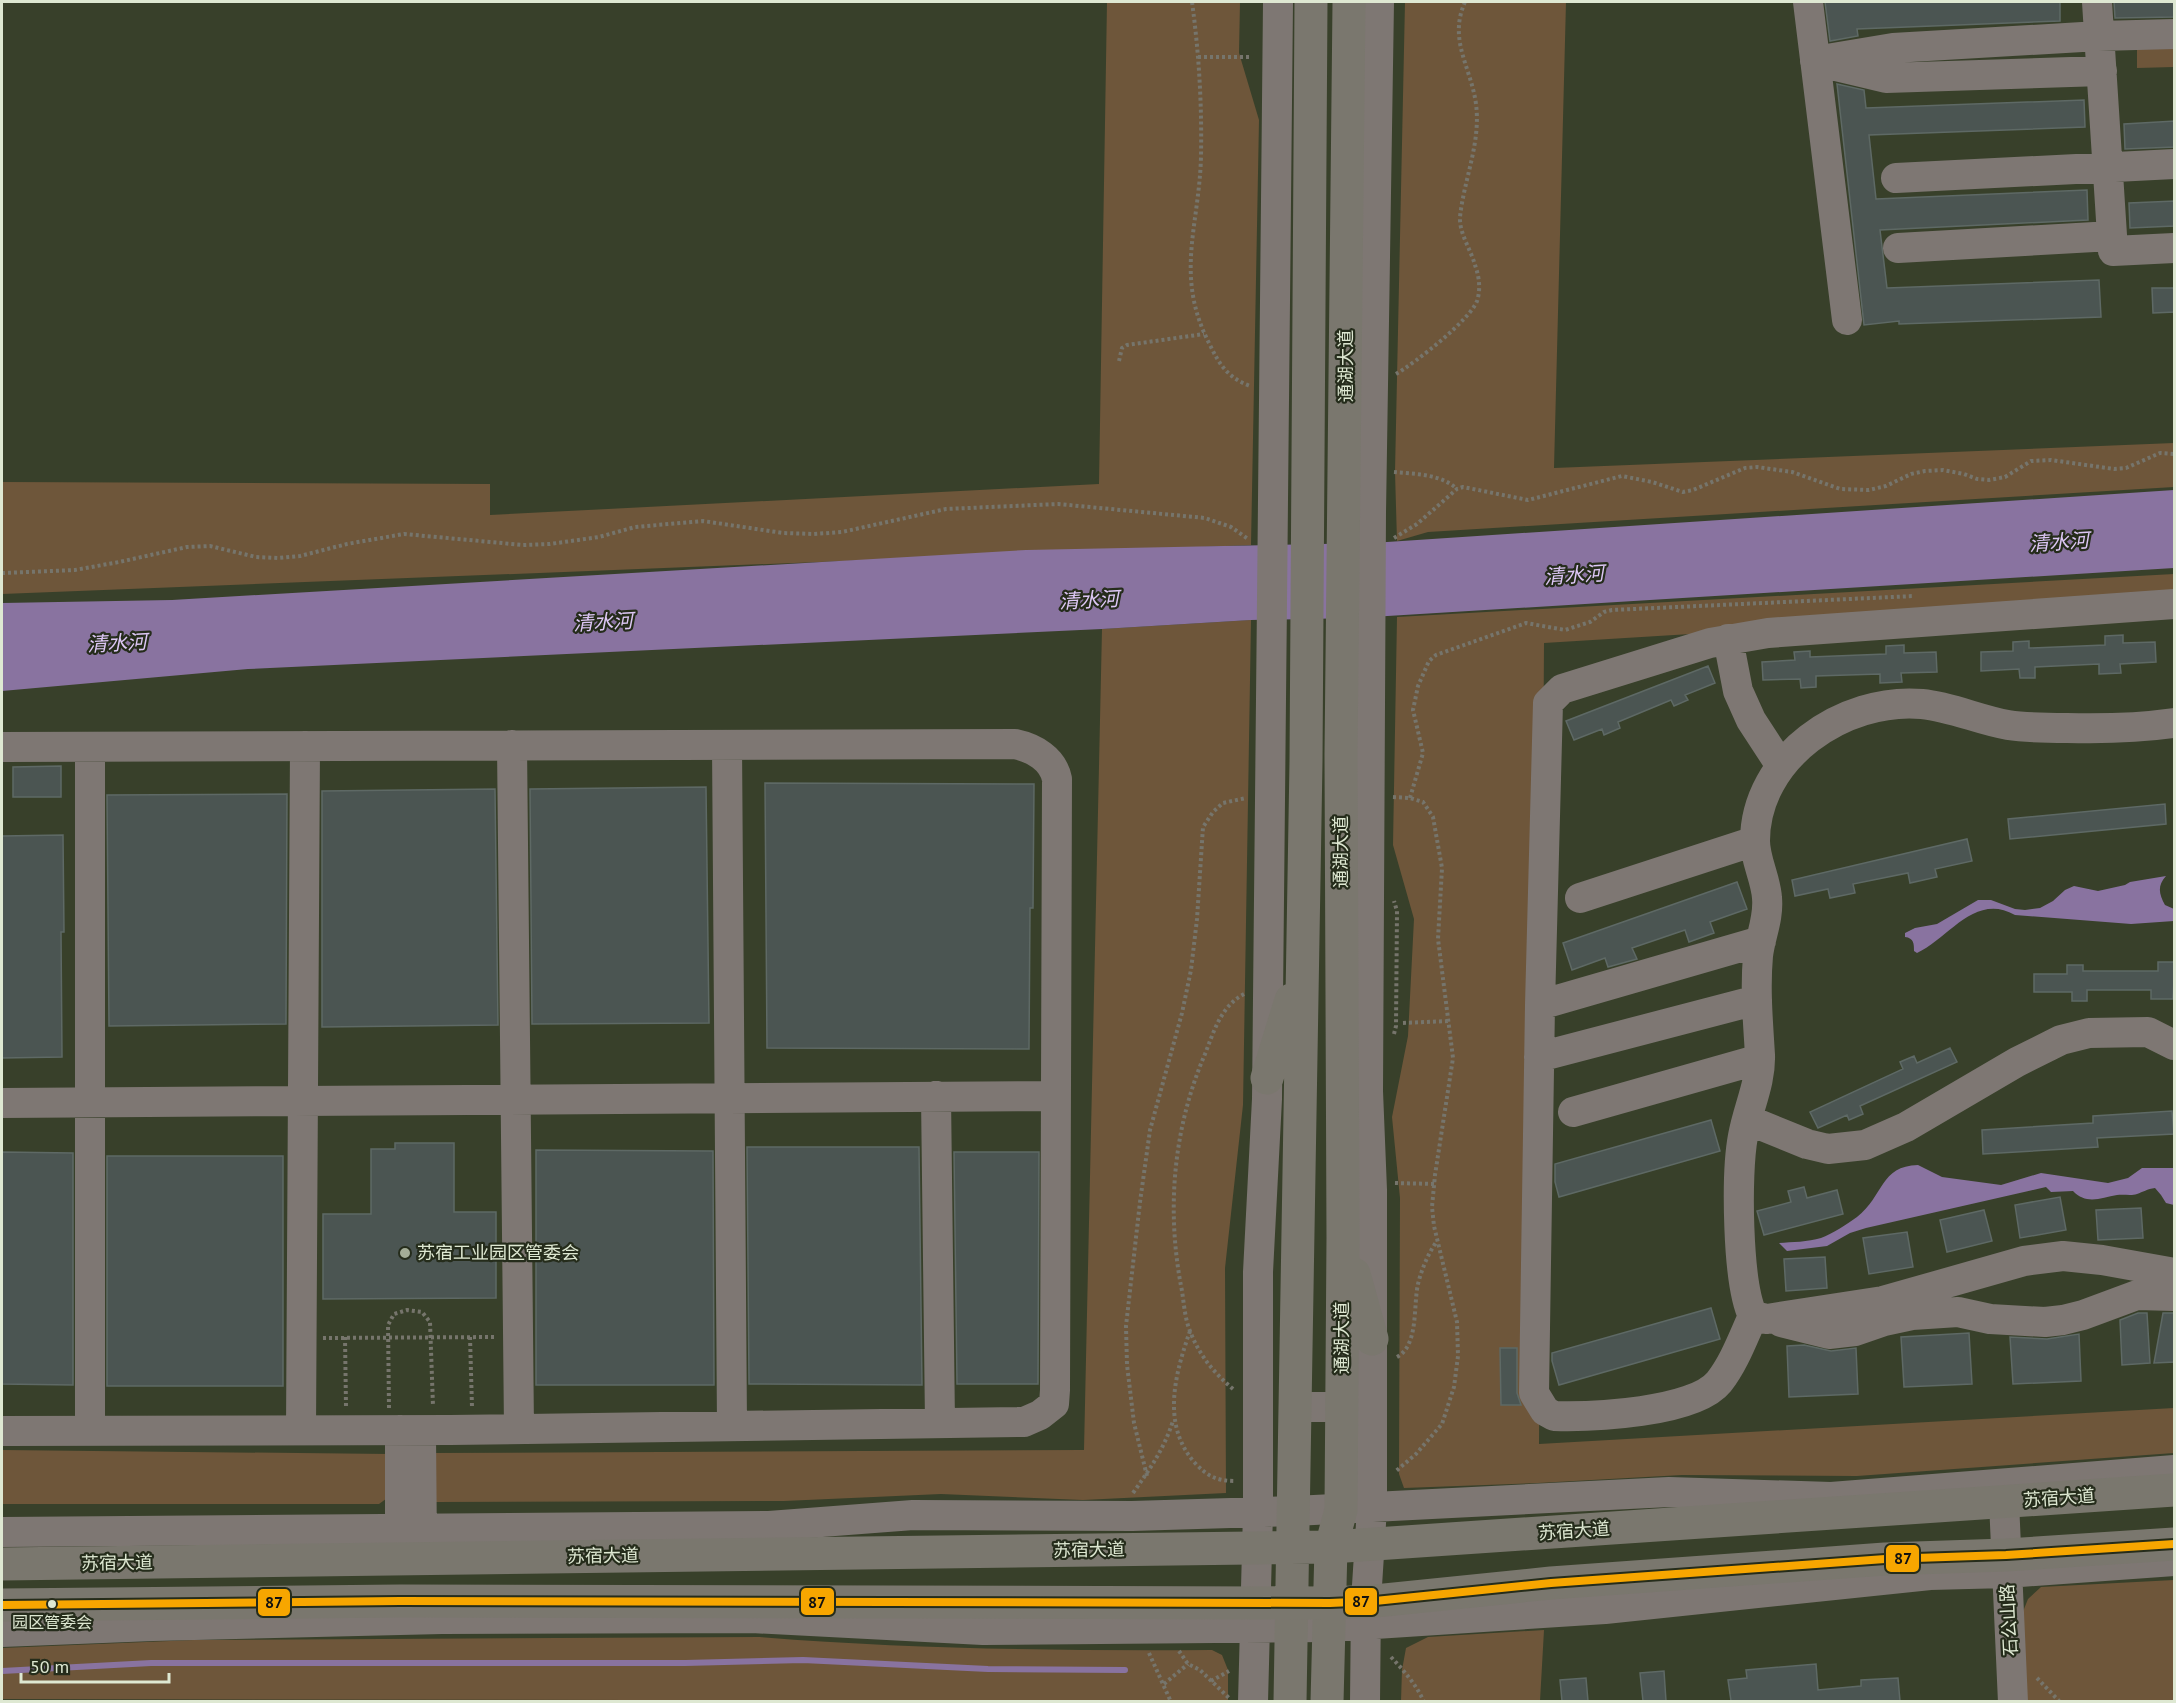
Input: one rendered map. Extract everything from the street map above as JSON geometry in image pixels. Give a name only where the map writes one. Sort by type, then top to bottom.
[{"type":"main road","name":"通湖大道","points":[[1290,1701],[1306,761],[1311,2]]},
{"type":"main road","name":"通湖大道","points":[[1327,1701],[1331,1547],[1356,1509],[1342,1407],[1343,1237],[1356,753],[1366,522],[1349,2]]},
{"type":"main road","points":[[1267,1078],[1302,961]]},
{"type":"main road","points":[[1343,1237],[1381,1350]]},
{"type":"main road","name":"苏宿大道","points":[[2,1564],[411,1544],[1331,1547],[2175,1490]]},
{"type":"main road","points":[[2,1605],[400,1601],[1329,1615],[1366,1613],[1563,1582],[1885,1559],[2006,1564],[2175,1544]]},
{"type":"street","points":[[1253,1701],[1258,1512],[1258,1272],[1266,1143],[1267,1078],[1272,666],[1266,529],[1278,2]]},
{"type":"street","points":[[1366,522],[1380,2]]},
{"type":"street","points":[[1808,2],[1847,320]]},
{"type":"street","points":[[2097,2],[2113,250],[2175,248]]},
{"type":"street","points":[[1815,61],[1893,48],[2175,34]]},
{"type":"street","points":[[1815,61],[1886,78],[2102,71]]},
{"type":"street","points":[[1896,178],[2175,164]]},
{"type":"street","points":[[1898,248],[2112,236]]},
{"type":"street","points":[[2175,604],[1768,633],[1728,639],[1562,689],[1548,703],[1540,1005],[1534,1393],[1545,1411],[1554,1416],[1620,1413],[1676,1404],[1696,1398],[1718,1383],[1760,1317],[1883,1301],[2024,1261],[2063,1256],[2102,1260],[2175,1273]]},
{"type":"street","points":[[1728,639],[1738,691],[1751,720],[1781,766]]},
{"type":"street","points":[[2175,723],[2142,728],[2013,726],[1985,721],[1942,706],[1919,704],[1882,706],[1853,713],[1834,722],[1793,752],[1781,766],[1768,788],[1759,812],[1755,841],[1767,898],[1765,926],[1758,953],[1757,1000],[1760,1059],[1755,1095],[1738,1166],[1742,1259],[1748,1305],[1760,1317],[1830,1334],[1855,1331],[1912,1315],[1959,1312],[1990,1319],[2020,1322],[2063,1320],[2138,1295],[2175,1296]]},
{"type":"street","points":[[2,747],[1015,744],[1030,747],[1055,768],[1057,779],[1054,1404],[1040,1415],[1024,1422],[519,1429],[402,1420],[301,1430],[2,1431]]},
{"type":"street","points":[[512,745],[519,1429]]},
{"type":"street","points":[[728,745],[732,1426]]},
{"type":"street","points":[[301,1430],[305,746]]},
{"type":"street","points":[[90,747],[90,1431]]},
{"type":"street","points":[[1356,753],[1372,1190],[1381,1350],[1356,1509],[1370,1545],[1366,1613],[1365,1701]]},
{"type":"street","points":[[1580,898],[1755,841]]},
{"type":"street","points":[[1540,1005],[1761,941]]},
{"type":"street","points":[[1539,1057],[1757,1000]]},
{"type":"street","points":[[1748,1120],[1772,1132],[1828,1149],[1865,1145],[1906,1127],[2018,1062],[2061,1040],[2089,1033],[2148,1032],[2175,1045]]},
{"type":"street","points":[[1573,1112],[1760,1059]]},
{"type":"street","points":[[2,1103],[1056,1095]]},
{"type":"street","points":[[936,1096],[940,1423]]},
{"type":"street","points":[[1296,1407],[1342,1407]]},
{"type":"street","points":[[402,1420],[411,1544]]},
{"type":"street","points":[[2,1532],[411,1544],[769,1526],[913,1515],[1125,1516],[1294,1511],[1669,1492],[1831,1497],[2175,1470]]},
{"type":"street","name":"石公山路","points":[[2004,1502],[2013,1701]]},
{"type":"street","points":[[2006,1564],[2175,1561]]},
{"type":"street","points":[[2,1632],[430,1620],[752,1617],[983,1630],[1163,1629],[1255,1615]]},
{"type":"path","points":[[1192,2],[1198,57],[1201,157],[1195,230],[1190,253],[1193,306],[1221,368],[1240,382],[1256,388]]},
{"type":"path","points":[[1395,375],[1415,363],[1472,310],[1479,291],[1476,265],[1460,219],[1475,147],[1477,120],[1476,102],[1458,32],[1465,2]]},
{"type":"path","points":[[1198,57],[1252,57]]},
{"type":"path","points":[[1119,361],[1122,348],[1127,345],[1204,334]]},
{"type":"path","points":[[1366,522],[1394,538],[1417,524],[1457,489],[1463,487],[1528,500],[1622,476],[1652,482],[1683,492],[1745,468],[1757,467],[1792,472],[1840,489],[1869,490],[1925,471],[1943,470],[1989,480],[2005,477],[2031,461],[2051,460],[2114,469],[2126,468],[2160,453],[2175,454]]},
{"type":"path","points":[[1384,471],[1432,477],[1457,489]]},
{"type":"path","points":[[2,573],[75,570],[187,547],[210,546],[256,557],[300,556],[357,542],[404,534],[523,545],[550,544],[599,537],[635,527],[703,521],[813,534],[842,532],[946,509],[1058,504],[1205,518],[1230,527],[1246,539],[1266,529]]},
{"type":"path","points":[[1147,1476],[1130,1400],[1126,1326],[1138,1212],[1149,1140],[1191,970],[1203,827],[1213,812],[1223,803],[1253,796]]},
{"type":"path","points":[[1388,1474],[1394,1472],[1416,1454],[1442,1424],[1454,1387],[1458,1356],[1456,1322],[1437,1241],[1432,1207],[1453,1058],[1438,939],[1442,868],[1433,817],[1424,802],[1391,796]]},
{"type":"path","points":[[1236,1392],[1208,1366],[1190,1331],[1176,1259],[1173,1191],[1182,1120],[1198,1071],[1222,1012],[1248,992]]},
{"type":"path","points":[[1403,1023],[1449,1021]]},
{"type":"path","points":[[1393,1183],[1434,1184]]},
{"type":"path","points":[[1381,1350],[1404,1354],[1408,1347],[1418,1284],[1427,1256],[1437,1241]]},
{"type":"path","points":[[378,1410],[402,1420],[433,1410],[432,1338],[430,1322],[423,1312],[407,1310],[394,1314],[388,1325],[387,1338],[402,1420]]},
{"type":"path","points":[[1125,1516],[1134,1491],[1147,1476],[1165,1444],[1174,1419],[1176,1381],[1190,1331]]},
{"type":"path","points":[[462,1410],[472,1410],[470,1337]]},
{"type":"path","points":[[302,1338],[518,1337]]},
{"type":"path","points":[[345,1338],[346,1410]]},
{"type":"path","points":[[1174,1419],[1181,1444],[1203,1472],[1217,1479],[1236,1481]]},
{"type":"path","points":[[1132,1629],[1154,1661],[1171,1701]]},
{"type":"path","points":[[1163,1629],[1188,1664],[1200,1670],[1232,1701]]},
{"type":"path","points":[[1388,1654],[1420,1691],[1424,1701]]},
{"type":"path","points":[[1164,1684],[1188,1664]]},
{"type":"path","points":[[1211,1682],[1236,1667]]},
{"type":"shaded area","points":[[1107,2],[1240,2],[1239,53],[1259,120],[1251,545],[2,594],[2,482],[490,484],[490,515],[1099,484]]},
{"type":"shaded area","points":[[1405,2],[1566,2],[1554,468],[2174,443],[2174,487],[1428,532],[1397,541],[1395,472]]},
{"type":"shaded area","points":[[2174,44],[2174,67],[2137,68],[2137,46]]},
{"type":"shaded area","points":[[2174,574],[2174,604],[1544,643],[1539,1444],[2174,1408],[2174,1453],[1857,1476],[1682,1475],[1404,1488],[1399,1474],[1400,1198],[1392,1117],[1408,1036],[1414,919],[1393,845],[1397,617]]},
{"type":"shaded area","points":[[1251,620],[1243,1105],[1225,1268],[1226,1493],[1083,1500],[941,1494],[784,1501],[433,1502],[433,1453],[1084,1450],[1102,629]]},
{"type":"shaded area","points":[[2,1450],[389,1454],[390,1496],[379,1504],[2,1504]]},
{"type":"shaded area","points":[[2174,1580],[2174,1701],[2025,1701],[2020,1619],[2028,1599],[2041,1587]]},
{"type":"shaded area","points":[[1544,1630],[1540,1701],[1401,1701],[1402,1670],[1406,1648],[1428,1637]]},
{"type":"shaded area","points":[[760,1637],[986,1648],[1212,1650],[1222,1655],[1228,1670],[1228,1701],[2,1699],[2,1648],[194,1640]]},
{"type":"water","name":"清水河","points":[[2174,490],[2174,568],[1355,618],[1251,620],[248,669],[2,691],[2,603],[172,600],[1026,550],[1372,543]]},
{"type":"water","points":[[2166,876],[2161,883],[2160,894],[2165,905],[2174,909],[2174,921],[2131,924],[2015,915],[2001,909],[1987,909],[1963,920],[1917,953],[1914,951],[1912,940],[1905,937],[1905,933],[1915,928],[1937,924],[1978,900],[1991,900],[2015,909],[2025,910],[2040,908],[2074,886],[2098,891],[2130,882]]},
{"type":"water","points":[[1918,1165],[1942,1177],[2001,1185],[2041,1173],[2108,1183],[2128,1178],[2142,1168],[2174,1168],[2174,1205],[2166,1203],[2155,1188],[2135,1195],[2088,1199],[2073,1191],[2051,1192],[2046,1187],[1866,1228],[1850,1233],[1827,1246],[1787,1251],[1779,1243],[1816,1239],[1835,1231],[1866,1209],[1889,1176],[1906,1167]]},
{"type":"building","points":[[1825,2],[2060,2],[2060,21],[1857,29],[1858,36],[1830,41]]},
{"type":"building","points":[[2114,2],[2175,2],[2175,17],[2115,18]]},
{"type":"building","points":[[1837,84],[1864,90],[1866,108],[2084,100],[2085,127],[1869,135],[1876,199],[2087,190],[2088,220],[1880,230],[1887,288],[2099,280],[2101,317],[1899,324],[1899,321],[1864,325]]},
{"type":"building","points":[[2175,121],[2175,147],[2125,149],[2124,124]]},
{"type":"building","points":[[2175,201],[2175,226],[2130,228],[2129,203]]},
{"type":"building","points":[[2152,288],[2175,288],[2175,312],[2153,313]]},
{"type":"building","points":[[2123,635],[2123,643],[2155,642],[2156,662],[2120,664],[2121,673],[2099,674],[2099,664],[2035,667],[2035,678],[2020,678],[2019,669],[1981,671],[1981,652],[2013,651],[2013,642],[2029,641],[2029,648],[2105,645],[2105,636]]},
{"type":"building","points":[[1904,645],[1904,653],[1936,652],[1937,672],[1901,673],[1902,682],[1880,683],[1880,674],[1816,676],[1816,687],[1801,688],[1800,679],[1763,680],[1762,662],[1795,660],[1794,652],[1810,651],[1810,657],[1886,654],[1886,646]]},
{"type":"building","points":[[1708,666],[1715,683],[1685,695],[1688,700],[1674,706],[1671,700],[1618,722],[1620,728],[1604,735],[1602,729],[1574,740],[1566,721]]},
{"type":"building","points":[[61,766],[61,797],[13,797],[13,767]]},
{"type":"building","points":[[765,783],[1034,784],[1029,1049],[767,1048]]},
{"type":"building","points":[[706,787],[709,1023],[532,1024],[530,789]]},
{"type":"building","points":[[495,789],[498,1025],[322,1027],[322,791]]},
{"type":"building","points":[[287,794],[286,1024],[109,1026],[107,795]]},
{"type":"building","points":[[2165,804],[2166,824],[2010,839],[2008,819]]},
{"type":"building","points":[[63,835],[62,1057],[2,1058],[2,836]]},
{"type":"building","points":[[1967,839],[1972,861],[1935,869],[1937,877],[1910,883],[1908,873],[1853,884],[1855,893],[1830,898],[1828,889],[1795,896],[1792,880]]},
{"type":"building","points":[[1737,882],[1747,909],[1710,922],[1714,933],[1689,942],[1685,930],[1632,948],[1637,959],[1608,967],[1605,958],[1572,970],[1563,943]]},
{"type":"building","points":[[2158,962],[2175,962],[2173,999],[2151,999],[2151,990],[2087,990],[2087,1001],[2072,1001],[2072,992],[2034,992],[2034,974],[2067,974],[2067,965],[2083,965],[2083,971],[2158,971]]},
{"type":"building","points":[[1950,1048],[1957,1062],[1860,1106],[1863,1114],[1849,1120],[1847,1115],[1818,1128],[1810,1112],[1903,1069],[1900,1062],[1914,1056],[1917,1063]]},
{"type":"building","points":[[2172,1111],[2174,1134],[2097,1138],[2098,1147],[1983,1154],[1982,1130],[2093,1123],[2093,1116]]},
{"type":"building","points":[[1711,1120],[1720,1151],[1559,1197],[1555,1182],[1555,1164]]},
{"type":"building","points":[[395,1143],[454,1143],[454,1212],[496,1212],[496,1298],[323,1299],[323,1214],[371,1214],[371,1149],[395,1149]]},
{"type":"building","points":[[747,1147],[919,1147],[922,1385],[749,1384]]},
{"type":"building","points":[[536,1150],[713,1151],[714,1385],[536,1385]]},
{"type":"building","points":[[2,1152],[73,1153],[73,1385],[2,1384]]},
{"type":"building","points":[[954,1152],[1039,1152],[1038,1384],[957,1384]]},
{"type":"building","points":[[107,1156],[283,1156],[283,1386],[107,1386]]},
{"type":"building","points":[[1804,1187],[1807,1198],[1837,1190],[1843,1214],[1764,1235],[1757,1211],[1791,1202],[1788,1191]]},
{"type":"building","points":[[2060,1197],[2066,1230],[2020,1238],[2015,1205]]},
{"type":"building","points":[[2141,1208],[2143,1238],[2098,1240],[2096,1210]]},
{"type":"building","points":[[1984,1210],[1992,1241],[1947,1252],[1940,1220]]},
{"type":"building","points":[[1907,1232],[1913,1267],[1869,1274],[1863,1238]]},
{"type":"building","points":[[1825,1257],[1827,1288],[1786,1291],[1784,1259]]},
{"type":"building","points":[[1711,1308],[1720,1339],[1559,1385],[1552,1353]]},
{"type":"building","points":[[2138,1313],[2147,1313],[2150,1363],[2122,1365],[2120,1320]]},
{"type":"building","points":[[2163,1313],[2175,1313],[2175,1362],[2154,1363]]},
{"type":"building","points":[[1969,1333],[1972,1384],[1904,1387],[1901,1337]]},
{"type":"building","points":[[2079,1334],[2081,1381],[2013,1384],[2010,1337],[2047,1339]]},
{"type":"building","points":[[1804,1345],[1831,1351],[1856,1348],[1858,1394],[1789,1397],[1787,1346]]},
{"type":"building","points":[[1500,1348],[1517,1348],[1517,1393],[1521,1405],[1501,1405]]},
{"type":"building","points":[[1816,1664],[1818,1690],[1861,1686],[1861,1680],[1898,1678],[1900,1701],[1731,1701],[1728,1680],[1747,1678],[1746,1670]]},
{"type":"building","points":[[1664,1671],[1666,1701],[1643,1701],[1640,1673]]},
{"type":"building","points":[[1586,1678],[1588,1701],[1562,1701],[1560,1680]]},
{"type":"waterway","points":[[2,1671],[151,1663],[685,1663],[803,1660],[988,1669],[1125,1670]]},
{"type":"transit line","name":"87","points":[[2,1605],[400,1601],[1330,1603],[1375,1601],[1551,1583],[1885,1559],[2006,1555],[2174,1544]]},
{"type":"place","name":"苏宿工业园区管委会","points":[[405,1253]]},
{"type":"place","name":"园区管委会","points":[[52,1604]]}]
